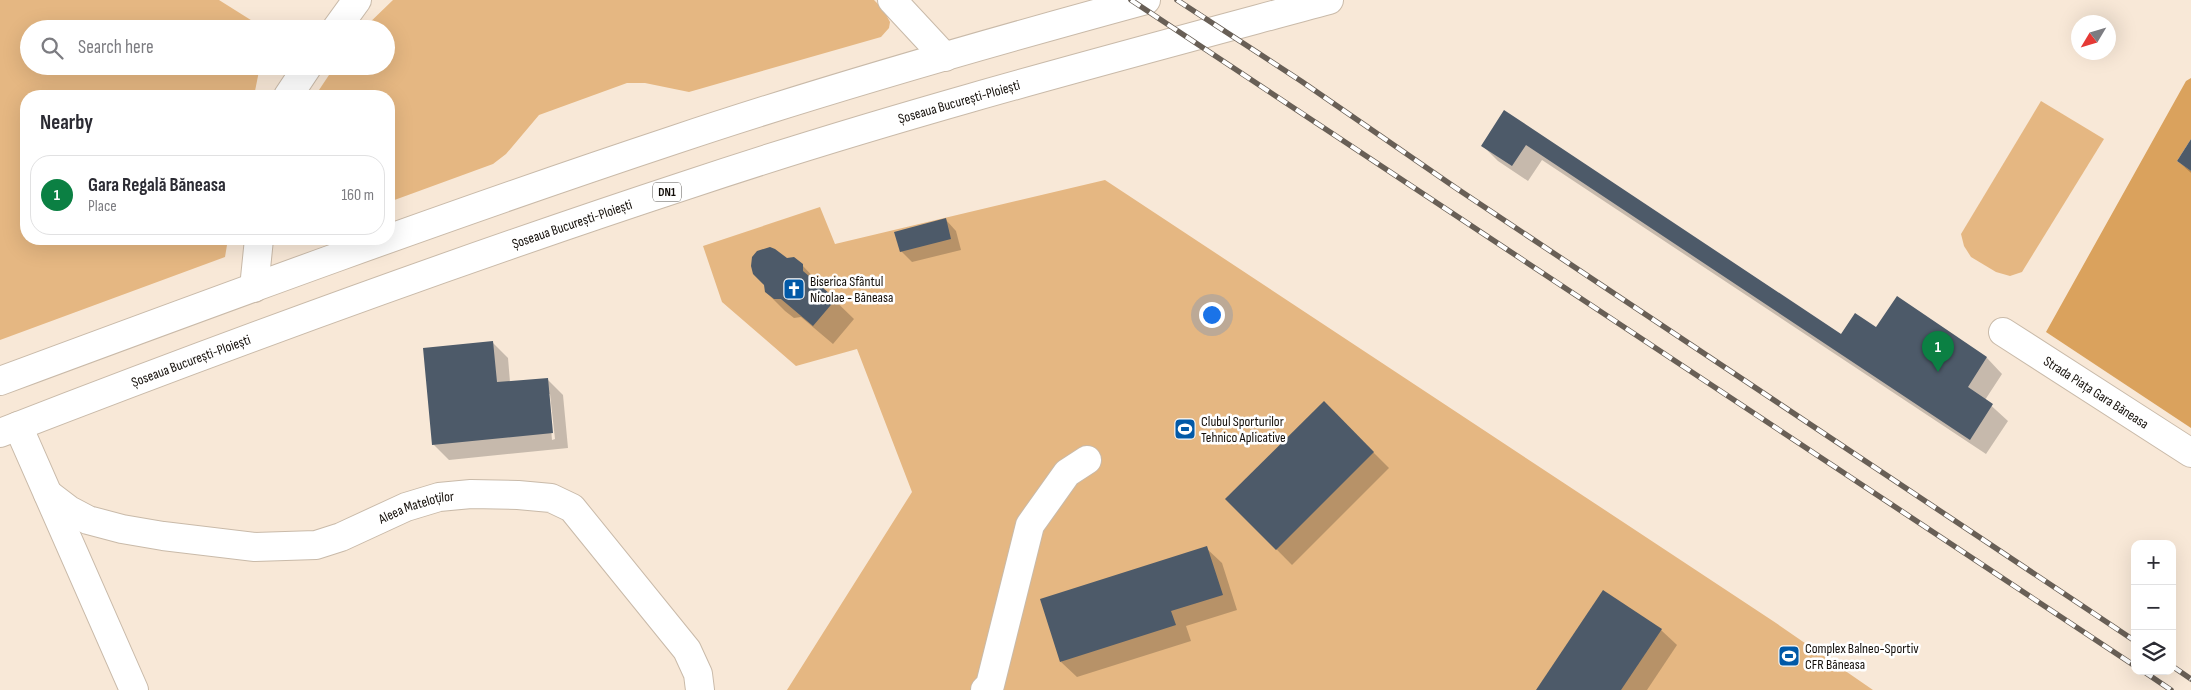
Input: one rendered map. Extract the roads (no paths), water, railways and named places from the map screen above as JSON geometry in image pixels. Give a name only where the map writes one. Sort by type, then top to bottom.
[{"type":"main road","points":[[343,20],[357,0]]},
{"type":"main road","points":[[892,0],[945,57]]},
{"type":"main road","points":[[395,238],[676,139],[945,57],[1146,0]]},
{"type":"main road","name":"Șoseaua București-Ploiești","points":[[9,430],[257,335],[689,184],[962,100],[1329,0]]},
{"type":"main road","points":[[292,90],[302,75]]},
{"type":"main road","points":[[254,288],[258,245]]},
{"type":"main road","points":[[0,381],[376,245]]},
{"type":"main road","name":"Strada Piața Gara Băneasa","points":[[2003,332],[2191,453]]},
{"type":"main road","name":"Aleea Mateloților","points":[[9,430],[48,494],[134,690]]},
{"type":"main road","points":[[985,690],[990,685],[1030,525],[1067,473],[1087,460]]},
{"type":"main road","name":"Aleea Mateloților","points":[[48,494],[69,510],[88,520],[122,529],[255,547],[316,545],[341,537],[406,507],[439,497],[471,494],[551,498],[572,508],[686,650],[698,674],[700,690]]},
{"type":"railway","points":[[1131,0],[2131,663]]},
{"type":"railway","points":[[1177,0],[1301,81],[1456,188],[2131,638]]},
{"type":"railway","points":[[2176,669],[2191,679]]},
{"type":"railway","points":[[2149,675],[2171,690]]},
{"type":"place","name":"Biserica Sfântul Nicolae - Băneasa","points":[[794,289]]},
{"type":"place","name":"Gara Regală Băneasa","points":[[1938,372]]},
{"type":"place","name":"Clubul Sporturilor Tehnico Aplicative","points":[[1185,429]]},
{"type":"place","name":"Complex Balneo-Sportiv CFR Băneasa","points":[[1789,656]]}]
